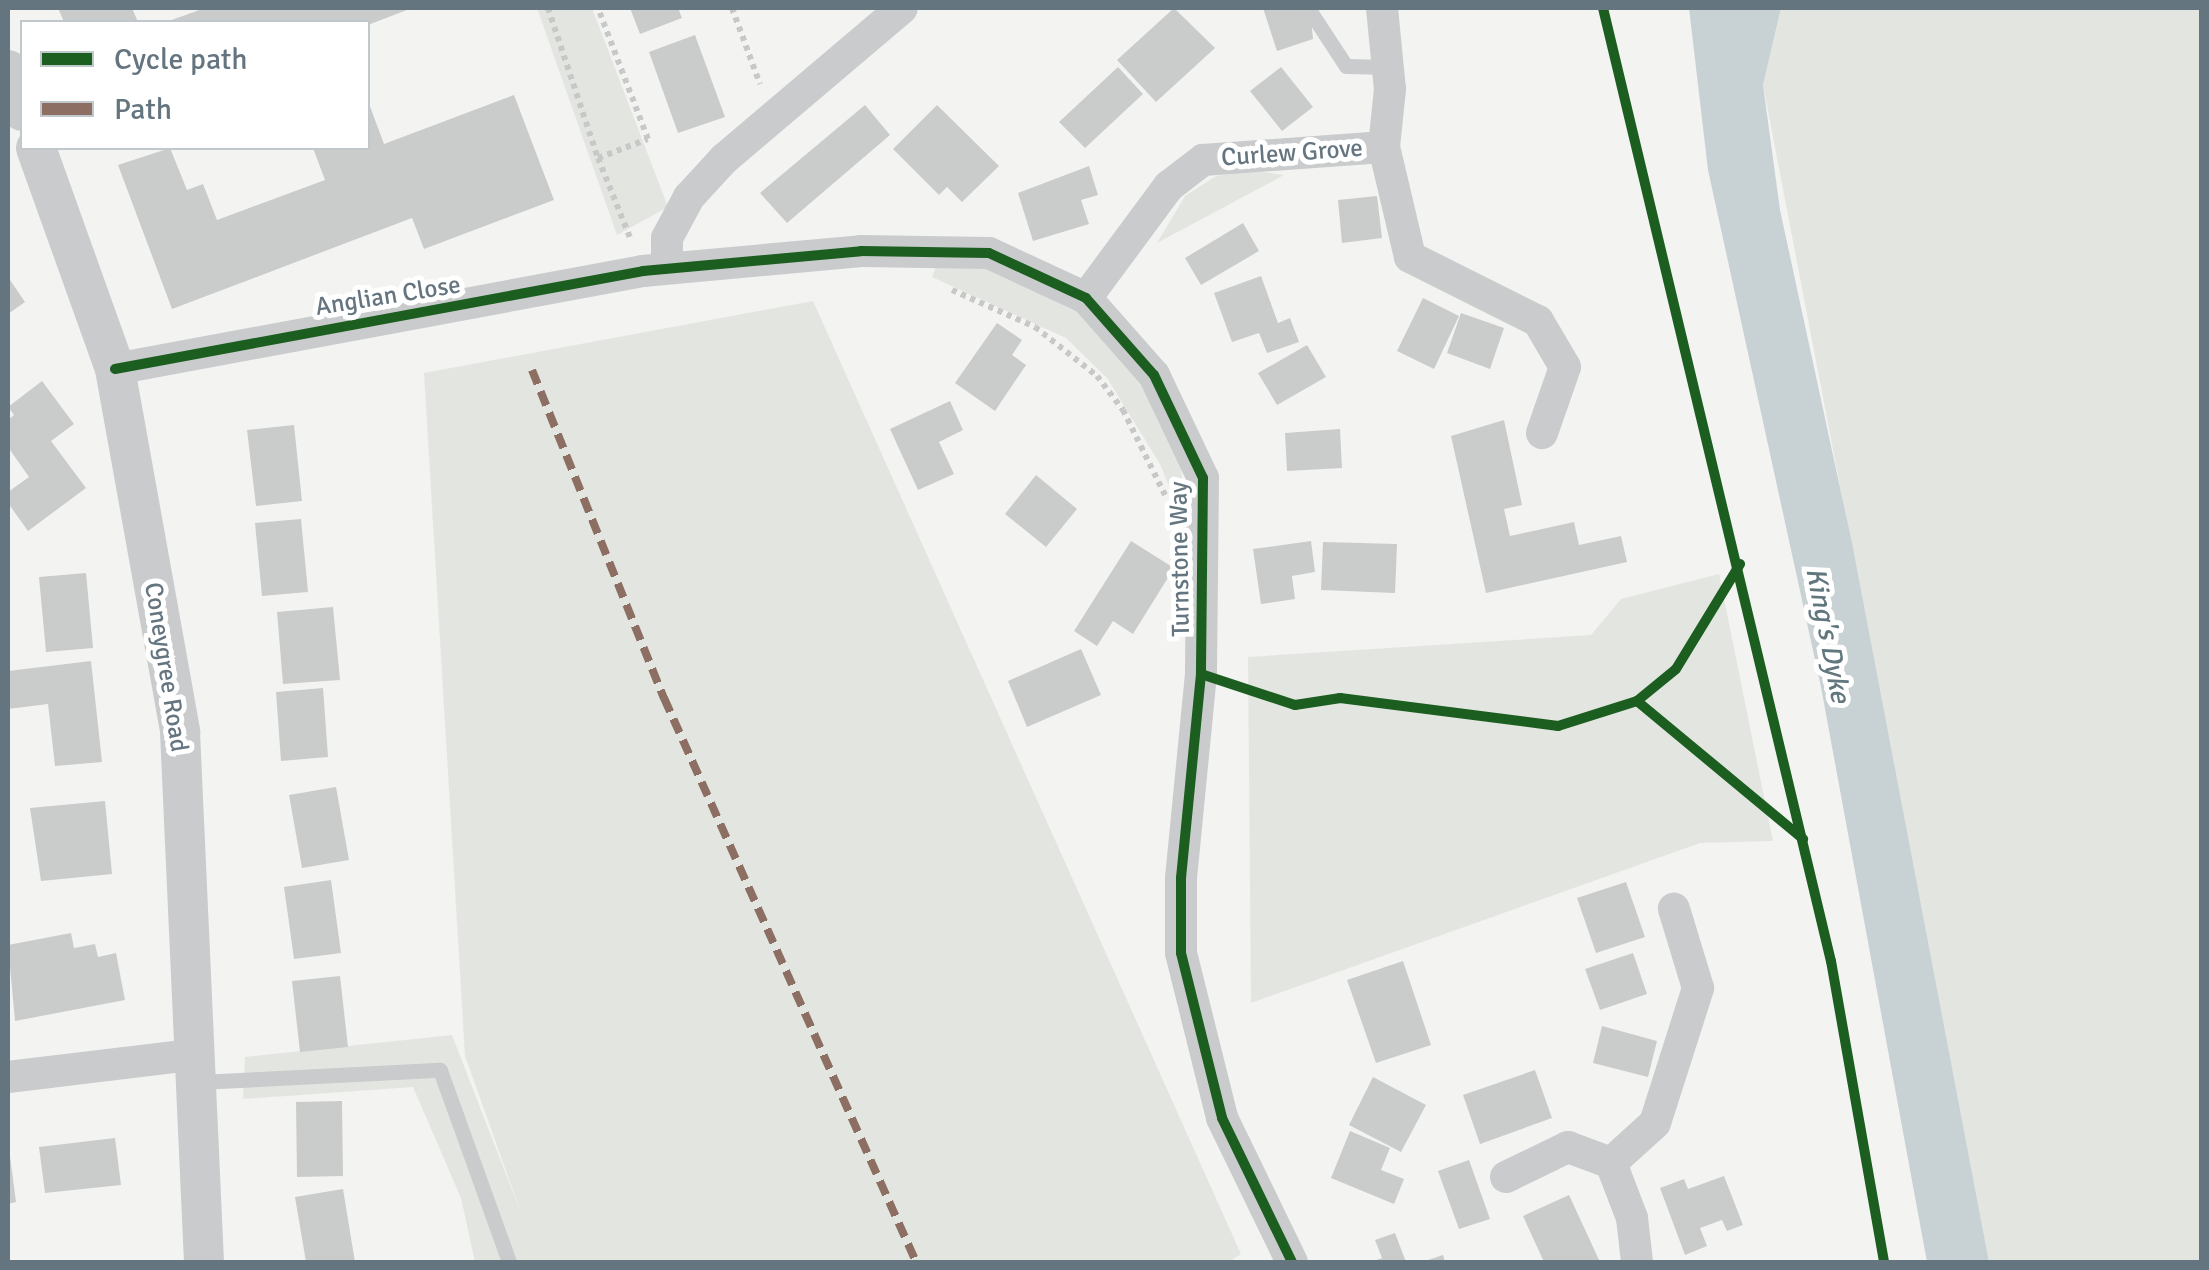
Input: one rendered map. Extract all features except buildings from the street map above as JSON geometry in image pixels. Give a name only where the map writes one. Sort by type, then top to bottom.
[{"type":"street","points":[[655,270],[689,197],[772,118],[902,8]]},
{"type":"street","name":"Curlew Grove","points":[[1382,8],[1388,68],[1384,148],[1410,257],[1538,321],[1564,367],[1542,433]]},
{"type":"street","points":[[8,70],[20,105]]},
{"type":"street","name":"Curlew Grove","points":[[1086,298],[1169,186],[1203,160],[1384,148]]},
{"type":"street","name":"Coneygree Road","points":[[37,150],[116,368],[180,732],[191,1069],[204,1262]]},
{"type":"street","name":"Turnstone Way","points":[[655,270],[861,250],[989,253],[1086,298],[1154,375],[1203,478],[1202,674],[1181,878],[1181,953],[1222,1118],[1292,1262]]},
{"type":"street","name":"Anglian Close","points":[[116,368],[655,270]]},
{"type":"street","points":[[1610,1162],[1655,1123],[1698,988],[1674,909]]},
{"type":"street","points":[[8,1077],[191,1069]]},
{"type":"street","points":[[1506,1177],[1568,1147],[1610,1162],[1632,1218],[1637,1262]]},
{"type":"lane","points":[[1308,8],[1346,66],[1388,68]]},
{"type":"lane","points":[[191,1069],[440,1070],[509,1262]]},
{"type":"path","points":[[548,8],[598,158],[655,270]]},
{"type":"path","points":[[598,8],[648,140],[598,158]]},
{"type":"path","points":[[732,8],[772,118]]},
{"type":"path","points":[[945,288],[1035,326],[1097,376],[1146,451],[1172,510]]},
{"type":"shaded area","points":[[537,8],[592,8],[668,207],[617,235]]},
{"type":"shaded area","points":[[1781,8],[2201,8],[2201,1262],[1989,1262],[1763,85]]},
{"type":"shaded area","points":[[1251,170],[1284,175],[1157,243],[1185,196],[1216,176]]},
{"type":"shaded area","points":[[939,259],[988,265],[1082,313],[1136,371],[1180,461],[1189,536],[1160,464],[1107,378],[1066,338],[932,277]]},
{"type":"shaded area","points":[[813,301],[1241,1254],[1228,1262],[475,1262],[461,1198],[413,1087],[243,1099],[245,1057],[452,1035],[521,1213],[465,1056],[424,373]]},
{"type":"shaded area","points":[[1719,574],[1773,841],[1700,843],[1251,1003],[1248,657],[1591,635],[1621,599]]},
{"type":"water","name":"King's Dyke","points":[[1689,8],[1781,8],[1763,85],[1780,210],[1852,543],[1989,1262],[1927,1262],[1821,687],[1708,170]]},
{"type":"marked path","points":[[532,370],[664,698],[916,1262]]},
{"type":"cycle path","points":[[1603,8],[1831,961],[1884,1262]]},
{"type":"cycle path","points":[[115,369],[643,271],[861,251],[989,253],[1086,298],[1154,375],[1203,478],[1201,674],[1181,878],[1181,953],[1222,1118],[1292,1262]]},
{"type":"cycle path","points":[[1637,701],[1676,669],[1740,564]]},
{"type":"cycle path","points":[[1201,674],[1295,705],[1340,698],[1558,726],[1637,701],[1803,839]]}]
